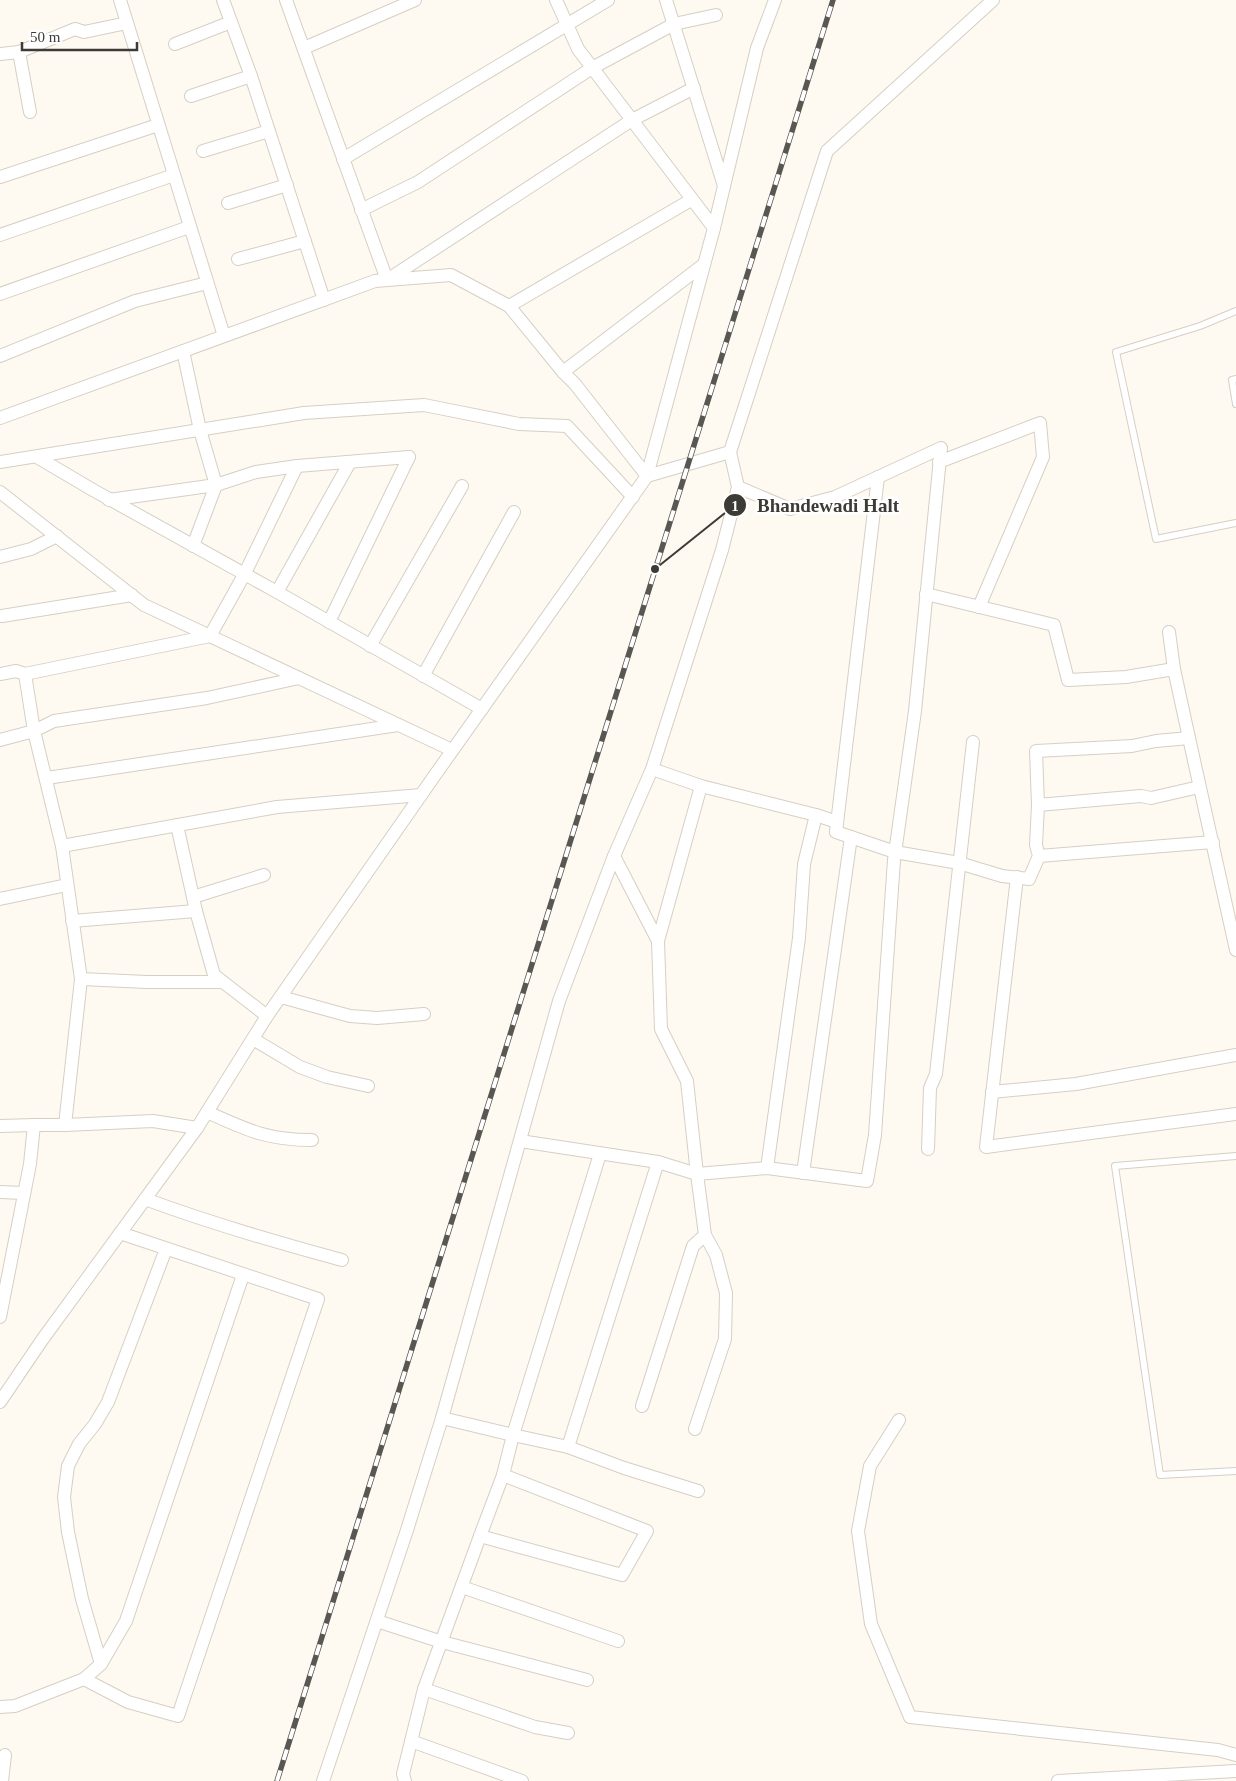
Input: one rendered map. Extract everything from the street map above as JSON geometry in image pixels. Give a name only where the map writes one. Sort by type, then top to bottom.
[{"type":"street","points":[[120,0],[224,336]]},
{"type":"street","points":[[223,0],[251,76],[324,300]]},
{"type":"street","points":[[286,0],[386,280]]},
{"type":"street","points":[[304,48],[415,0]]},
{"type":"street","points":[[556,0],[566,26],[578,49],[714,228]]},
{"type":"street","points":[[343,159],[608,0]]},
{"type":"street","points":[[666,0],[724,186]]},
{"type":"street","points":[[0,1402],[197,1128],[267,1016],[421,794],[647,476],[714,228],[757,48],[775,0]]},
{"type":"street","points":[[322,1781],[408,1530],[442,1418],[559,1001],[614,856],[652,770],[722,550],[738,487],[730,452],[827,151],[993,0]]},
{"type":"street","points":[[362,210],[418,182],[592,68],[674,24],[716,15]]},
{"type":"street","points":[[175,44],[231,22]]},
{"type":"street","points":[[0,54],[19,52],[74,29],[84,32],[127,23]]},
{"type":"street","points":[[19,52],[30,112]]},
{"type":"street","points":[[191,96],[251,76]]},
{"type":"street","points":[[386,280],[632,120],[694,88]]},
{"type":"street","points":[[0,178],[158,125]]},
{"type":"street","points":[[203,152],[269,131]]},
{"type":"street","points":[[0,235],[174,175]]},
{"type":"street","points":[[228,203],[287,185]]},
{"type":"street","points":[[509,306],[691,200]]},
{"type":"street","points":[[0,294],[189,226]]},
{"type":"street","points":[[238,259],[305,241]]},
{"type":"street","points":[[563,372],[703,265]]},
{"type":"street","points":[[0,418],[375,281],[451,275],[509,306],[575,384],[647,476]]},
{"type":"street","points":[[0,356],[135,301],[207,283]]},
{"type":"street","points":[[183,351],[200,430],[216,485],[193,546]]},
{"type":"street","points":[[0,462],[304,413],[424,405],[519,424],[567,426],[633,497]]},
{"type":"street","points":[[939,462],[1040,423],[1043,457],[979,607]]},
{"type":"street","points":[[520,1141],[658,1162],[697,1174],[767,1168],[867,1181],[875,1135],[895,852],[915,712],[940,448],[835,496],[790,509],[738,487]]},
{"type":"street","points":[[647,476],[730,452]]},
{"type":"street","points":[[37,456],[109,500],[277,592],[482,709]]},
{"type":"street","points":[[109,500],[216,485],[256,472],[297,466],[409,457],[328,622]]},
{"type":"street","points":[[277,592],[350,462]]},
{"type":"street","points":[[0,674],[16,671],[25,674],[210,636],[244,575],[297,466]]},
{"type":"street","points":[[878,477],[836,832],[895,852],[959,863],[1002,876],[1028,879],[1039,856],[1036,844],[1038,805],[1036,751],[1132,746],[1156,741],[1188,738]]},
{"type":"street","points":[[370,646],[462,486]]},
{"type":"street","points":[[0,492],[144,604],[452,750]]},
{"type":"street","points":[[0,508],[15,504]]},
{"type":"street","points":[[423,676],[514,512]]},
{"type":"street","points":[[0,557],[31,549],[56,536]]},
{"type":"street","points":[[926,594],[1054,624],[1068,680],[1126,677],[1174,669]]},
{"type":"street","points":[[2,616],[132,595]]},
{"type":"street","points":[[1169,632],[1174,669],[1188,738],[1236,950]]},
{"type":"street","points":[[25,674],[34,730],[62,846],[81,979],[65,1125]]},
{"type":"street","points":[[0,740],[34,730],[54,721],[207,698],[299,678]]},
{"type":"street","points":[[47,778],[398,724]]},
{"type":"street","points":[[928,1149],[930,1088],[936,1074],[973,742]]},
{"type":"street","points":[[652,770],[701,786],[837,822]]},
{"type":"street","points":[[694,1429],[725,1339],[726,1293],[716,1255],[705,1235],[687,1081],[661,1029],[658,941],[701,786]]},
{"type":"street","points":[[1038,805],[1141,796],[1151,798],[1199,787]]},
{"type":"street","points":[[62,846],[277,808],[421,794]]},
{"type":"street","points":[[767,1168],[799,938],[804,864],[816,815]]},
{"type":"street","points":[[177,825],[196,910],[214,975],[267,1016]]},
{"type":"street","points":[[803,1173],[851,837]]},
{"type":"street","points":[[1039,856],[1213,842]]},
{"type":"street","points":[[614,856],[658,941]]},
{"type":"street","points":[[193,896],[264,875]]},
{"type":"street","points":[[1017,878],[986,1147],[1236,1114]]},
{"type":"street","points":[[0,899],[67,885]]},
{"type":"street","points":[[72,921],[196,910]]},
{"type":"street","points":[[81,979],[147,982],[223,982]]},
{"type":"street","points":[[281,997],[350,1016],[377,1018],[424,1014]]},
{"type":"street","points":[[253,1039],[300,1067],[327,1077],[368,1086]]},
{"type":"street","points":[[992,1092],[1076,1084],[1236,1054]]},
{"type":"street","points":[[207,1112],[250,1132],[271,1137],[312,1140]]},
{"type":"street","points":[[0,1126],[153,1121],[197,1128]]},
{"type":"street","points":[[0,1316],[30,1164],[34,1125]]},
{"type":"street","points":[[403,1779],[424,1689],[503,1475],[513,1435],[600,1154]]},
{"type":"street","points":[[568,1448],[658,1162]]},
{"type":"street","points":[[0,1192],[24,1193]]},
{"type":"street","points":[[145,1199],[199,1219],[342,1260]]},
{"type":"street","points":[[84,1679],[128,1702],[178,1716],[318,1299],[120,1234]]},
{"type":"street","points":[[642,1406],[693,1246],[705,1235]]},
{"type":"street","points":[[101,1664],[82,1599],[68,1532],[64,1497],[68,1466],[79,1444],[96,1424],[108,1402],[166,1249]]},
{"type":"street","points":[[0,1707],[15,1706],[84,1679],[101,1664],[126,1621],[243,1275]]},
{"type":"street","points":[[442,1418],[568,1448],[698,1491]]},
{"type":"street","points":[[899,1420],[870,1466],[858,1531],[872,1624],[910,1717],[1218,1750],[1236,1755]]},
{"type":"street","points":[[480,1536],[622,1575],[647,1530],[503,1475]]},
{"type":"street","points":[[462,1587],[618,1641]]},
{"type":"street","points":[[377,1621],[442,1642],[587,1680]]},
{"type":"street","points":[[424,1689],[535,1727],[568,1733]]},
{"type":"street","points":[[411,1741],[522,1781]]},
{"type":"street","points":[[2,1781],[5,1756]]},
{"type":"street","points":[[1058,1781],[1236,1771]]},
{"type":"lane","points":[[1236,311],[1200,326],[1116,352],[1156,539],[1236,523]]},
{"type":"lane","points":[[1236,379],[1232,380],[1236,404]]},
{"type":"lane","points":[[1236,1156],[1116,1166],[1160,1476],[1236,1471]]},
{"type":"railway","points":[[277,1781],[833,0]]},
{"type":"place","name":"Bhandewadi Halt","points":[[655,569]]}]
